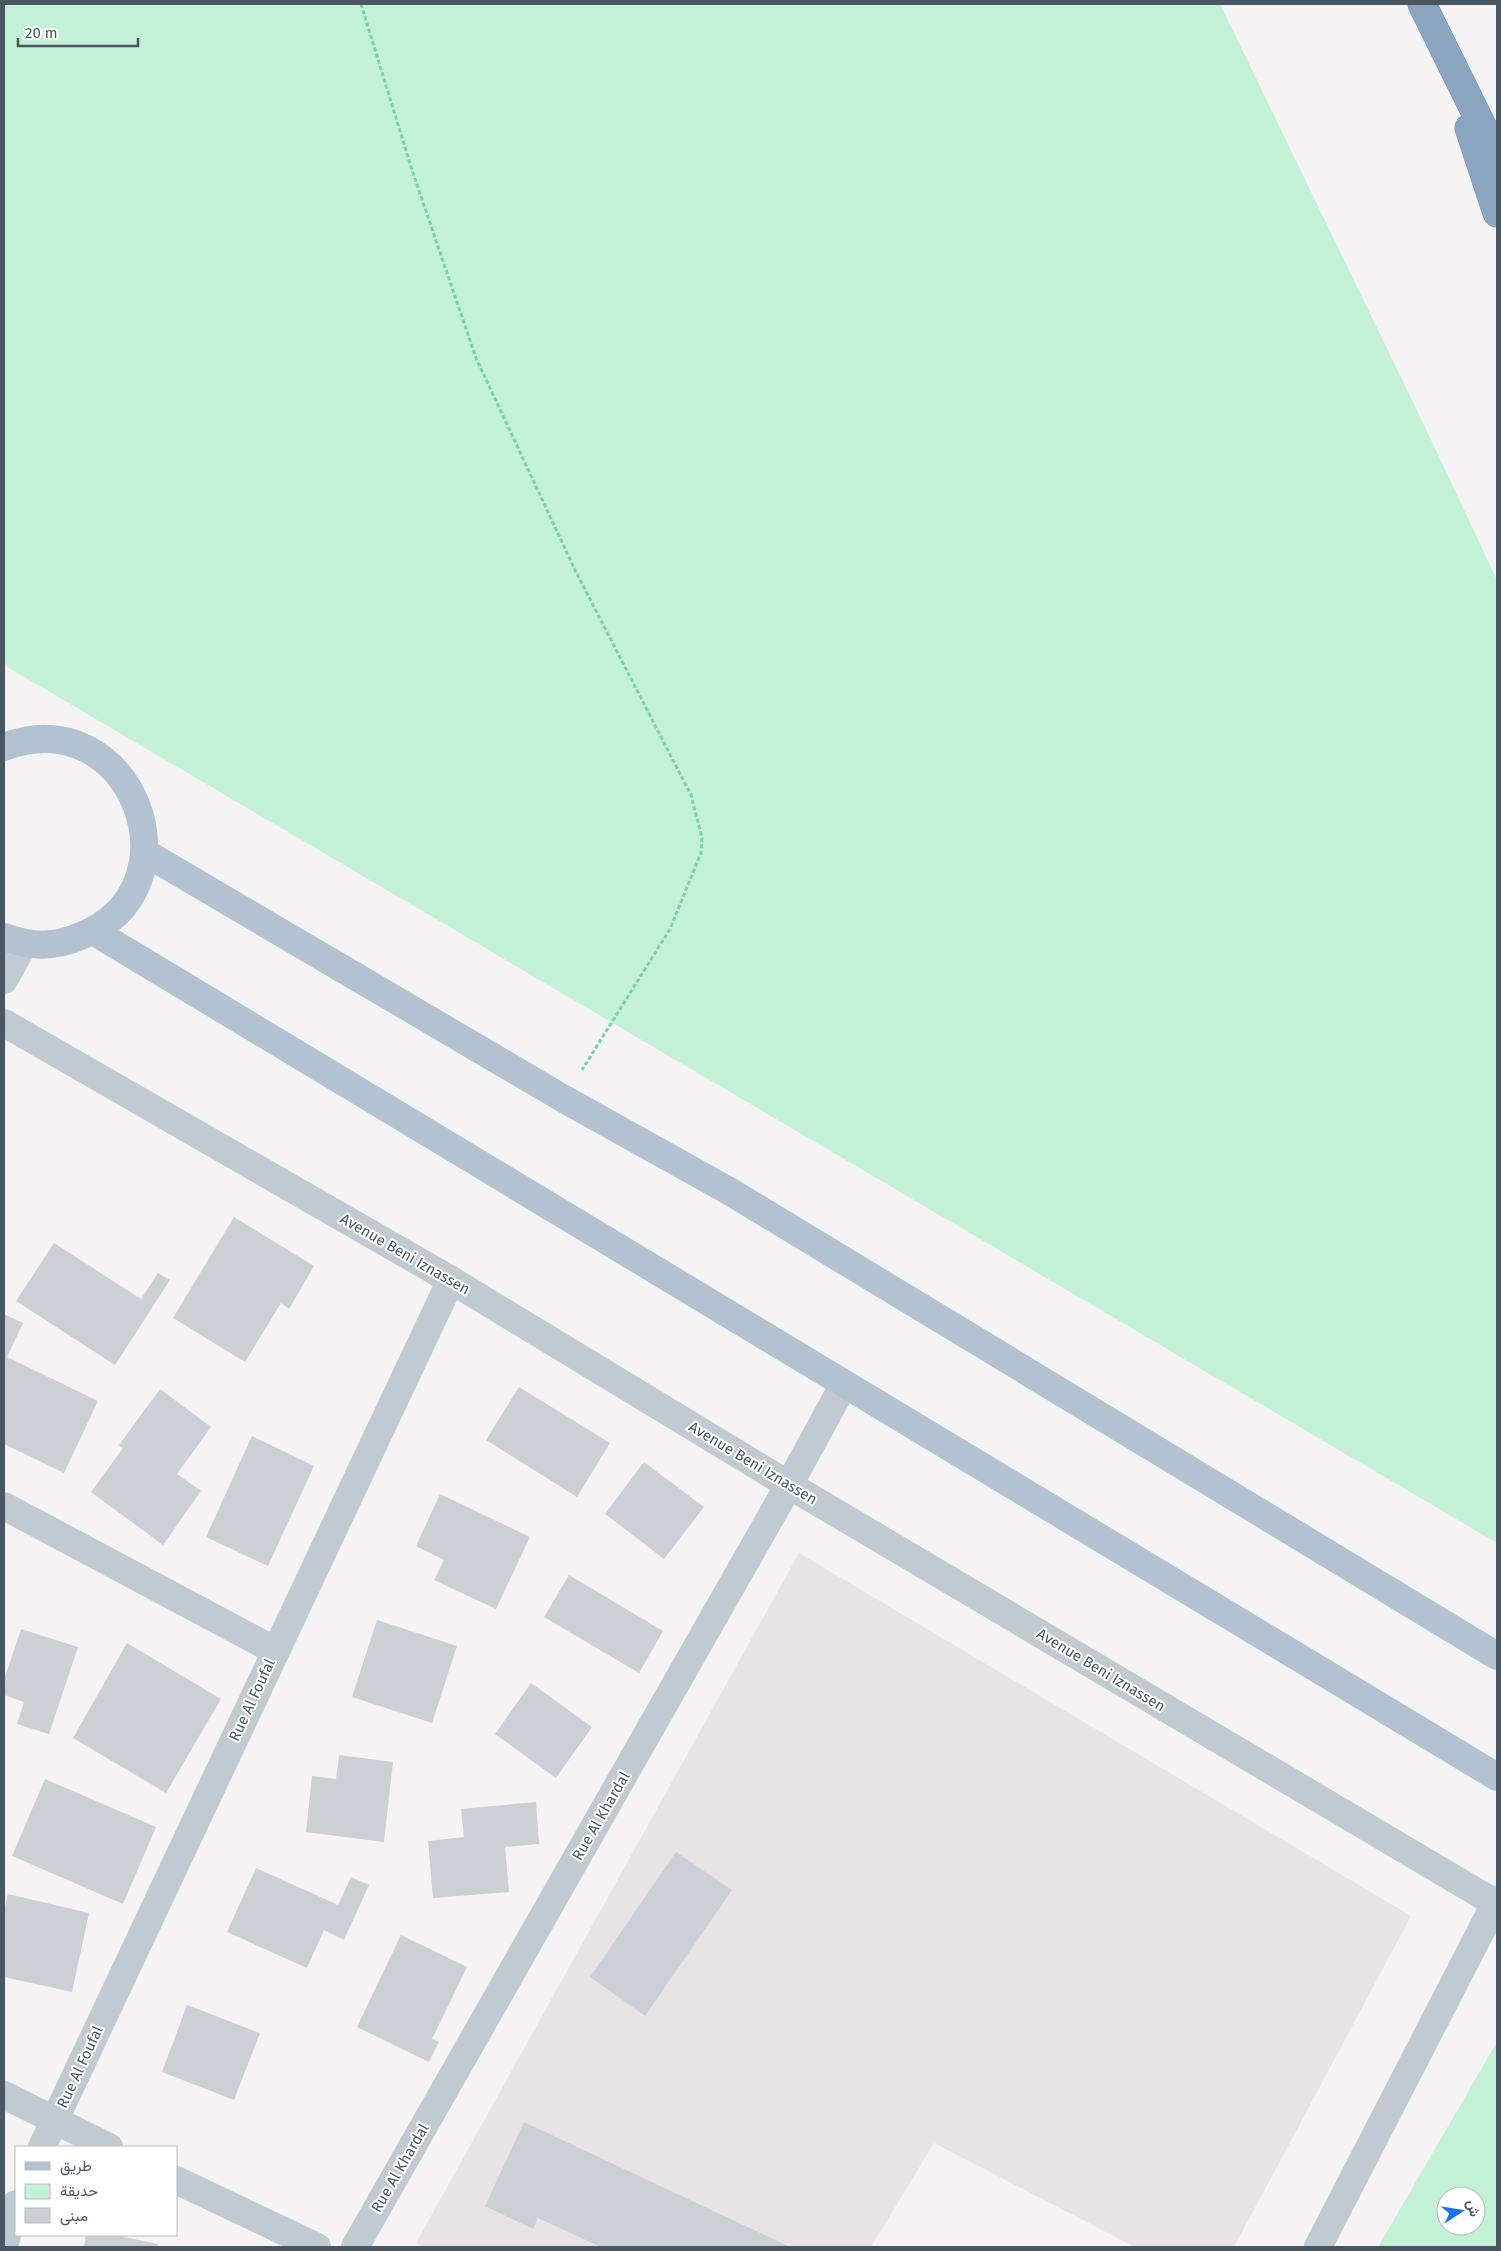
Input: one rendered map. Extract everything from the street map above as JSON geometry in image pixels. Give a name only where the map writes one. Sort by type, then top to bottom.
[{"type":"highway","points":[[1422,4],[1497,156]]},
{"type":"highway","points":[[1455,74],[1477,158],[1497,213]]},
{"type":"main road","points":[[4,747],[22,740],[58,739],[87,749],[113,767],[132,792],[143,821],[144,852],[137,882],[120,909],[93,931],[60,944],[14,940]]},
{"type":"main road","points":[[144,852],[564,1099],[729,1191],[1497,1656]]},
{"type":"main road","points":[[93,931],[1497,1777]]},
{"type":"street","points":[[4,980],[14,940]]},
{"type":"street","name":"Avenue Beni Iznassen","points":[[4,1023],[451,1280],[789,1485],[1497,1903]]},
{"type":"street","name":"Rue Al Foufal","points":[[42,2146],[451,1280]]},
{"type":"street","name":"Rue Al Khardal","points":[[355,2247],[789,1485],[844,1384]]},
{"type":"street","points":[[4,1506],[276,1651]]},
{"type":"street","points":[[1318,2247],[1497,1903]]},
{"type":"street","points":[[4,2095],[107,2146]]},
{"type":"street","points":[[178,2181],[317,2247]]},
{"type":"street","points":[[4,2246],[15,2208]]},
{"type":"path","points":[[362,4],[412,170],[476,358],[576,572],[691,795],[702,838],[701,853],[670,929],[564,1099]]},
{"type":"shaded area","points":[[799,1553],[1411,1916],[1234,2247],[1135,2247],[934,2143],[871,2247],[424,2247],[416,2243]]},
{"type":"green space","points":[[4,4],[1220,4],[1497,580],[1497,1543],[4,665]]},
{"type":"green space","points":[[1497,2042],[1497,2247],[1378,2247]]},
{"type":"building","points":[[234,1217],[314,1266],[289,1309],[281,1303],[245,1362],[173,1318]]},
{"type":"building","points":[[54,1243],[141,1299],[158,1273],[170,1280],[115,1365],[16,1301]]},
{"type":"building","points":[[4,1314],[23,1323],[7,1357],[98,1401],[64,1473],[4,1444]]},
{"type":"building","points":[[519,1387],[610,1443],[577,1497],[486,1440]]},
{"type":"building","points":[[160,1389],[211,1427],[177,1474],[201,1491],[163,1545],[91,1492],[123,1448],[119,1445]]},
{"type":"building","points":[[252,1436],[314,1466],[268,1566],[206,1537]]},
{"type":"building","points":[[644,1462],[704,1507],[664,1559],[605,1514]]},
{"type":"building","points":[[440,1494],[530,1537],[496,1609],[434,1580],[444,1560],[416,1546]]},
{"type":"building","points":[[569,1575],[663,1631],[639,1673],[544,1617]]},
{"type":"building","points":[[377,1620],[457,1646],[432,1723],[352,1697]]},
{"type":"building","points":[[21,1629],[78,1647],[49,1734],[17,1724],[24,1702],[4,1695],[4,1680]]},
{"type":"building","points":[[127,1643],[221,1699],[166,1793],[73,1738]]},
{"type":"building","points":[[531,1683],[592,1727],[556,1778],[495,1734]]},
{"type":"building","points":[[339,1755],[393,1762],[384,1842],[306,1832],[312,1776],[336,1779]]},
{"type":"building","points":[[45,1779],[156,1827],[123,1904],[12,1856]]},
{"type":"building","points":[[536,1802],[539,1844],[505,1847],[509,1892],[433,1898],[428,1841],[464,1837],[461,1809]]},
{"type":"building","points":[[676,1852],[732,1890],[645,2016],[590,1977]]},
{"type":"building","points":[[256,1868],[338,1905],[351,1877],[369,1885],[344,1940],[324,1930],[307,1968],[227,1932]]},
{"type":"building","points":[[8,1894],[89,1913],[72,1992],[4,1977],[4,1911]]},
{"type":"building","points":[[401,1935],[467,1967],[432,2039],[439,2042],[429,2062],[357,2027]]},
{"type":"building","points":[[187,2005],[260,2033],[234,2100],[162,2072]]},
{"type":"building","points":[[524,2122],[790,2247],[601,2247],[538,2218],[533,2229],[485,2206]]},
{"type":"building","points":[[86,2236],[119,2236],[158,2244],[157,2247],[84,2247]]}]
